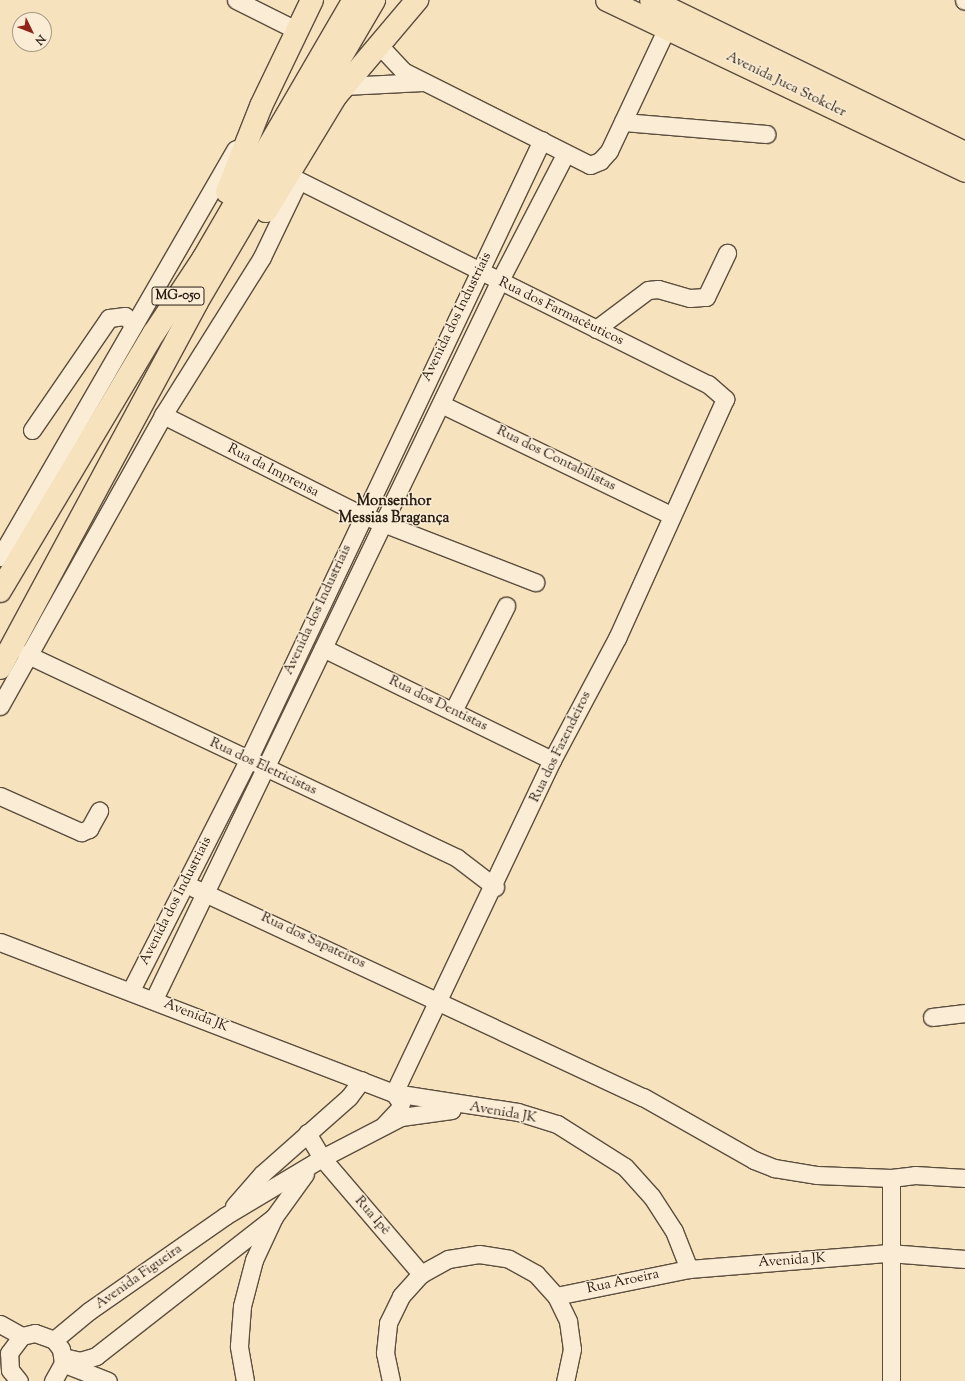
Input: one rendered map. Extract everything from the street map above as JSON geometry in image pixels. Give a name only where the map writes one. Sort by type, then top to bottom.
[{"type":"main road","points":[[154,334],[237,174],[261,106],[312,0]]},
{"type":"main road","name":"MG-050","points":[[0,591],[154,334],[203,259],[354,0]]},
{"type":"main road","name":"MG-050","points":[[0,668],[104,472],[197,302],[374,0]]},
{"type":"main road","points":[[104,472],[293,178],[344,86],[378,44],[417,0]]},
{"type":"main road","name":"Avenida Juca Stokcler","points":[[607,0],[674,13],[965,153]]},
{"type":"main road","name":"Avenida Juca Stokcler","points":[[651,0],[965,171]]},
{"type":"street","points":[[236,0],[298,31]]},
{"type":"street","points":[[378,44],[403,71],[590,165],[600,161],[609,151],[674,13]]},
{"type":"street","points":[[344,86],[427,82]]},
{"type":"street","points":[[0,557],[261,106]]},
{"type":"street","points":[[623,122],[767,134]]},
{"type":"street","name":"Avenida dos Industriais","points":[[131,990],[248,760],[362,515],[542,140]]},
{"type":"street","name":"Avenida dos Industriais","points":[[154,999],[500,282],[566,153]]},
{"type":"street","points":[[0,706],[26,654],[164,415],[262,257],[293,178]]},
{"type":"street","name":"Rua dos Farmacêuticos","points":[[293,178],[479,272],[708,384],[725,399]]},
{"type":"street","points":[[596,329],[648,290],[658,289],[690,298],[706,297],[727,253]]},
{"type":"street","points":[[32,430],[109,318],[118,314],[134,324]]},
{"type":"street","name":"Rua dos Fazendeiros","points":[[394,1093],[495,887],[552,760],[617,638],[671,515],[725,399]]},
{"type":"street","name":"Rua dos Contabilistas","points":[[441,404],[671,515]]},
{"type":"street","name":"Rua da Imprensa","points":[[164,415],[362,515],[535,582]]},
{"type":"street","points":[[453,711],[506,606]]},
{"type":"street","name":"Rua dos Dentistas","points":[[324,648],[552,760]]},
{"type":"street","name":"Rua dos Eletricistas","points":[[26,654],[457,858],[495,887]]},
{"type":"street","points":[[0,796],[81,832],[89,829],[99,811]]},
{"type":"street","name":"Rua dos Sapateiros","points":[[185,884],[643,1097],[774,1168],[818,1175],[891,1178],[915,1175],[965,1178]]},
{"type":"street","name":"Avenida JK","points":[[0,942],[131,990],[394,1093],[476,1108],[518,1112],[557,1124],[625,1167],[652,1196],[674,1231],[690,1269],[889,1253],[965,1259]]},
{"type":"street","points":[[932,1017],[965,1014]]},
{"type":"street","name":"Avenida Figueira","points":[[225,1216],[262,1174],[349,1097],[362,1080]]},
{"type":"street","points":[[384,1125],[400,1109],[401,1103],[394,1093]]},
{"type":"street","points":[[384,1125],[425,1112],[476,1108]]},
{"type":"street","name":"Avenida Figueira","points":[[54,1340],[89,1311],[225,1216],[384,1125]]},
{"type":"street","name":"Rua Ipê","points":[[307,1133],[317,1162],[422,1274]]},
{"type":"street","points":[[245,1381],[239,1346],[242,1306],[254,1260],[274,1217],[317,1162]]},
{"type":"street","points":[[891,1178],[889,1253],[891,1381]]},
{"type":"street","points":[[63,1360],[80,1361],[96,1356],[274,1217]]},
{"type":"street","points":[[391,1381],[385,1353],[388,1323],[401,1296],[422,1274],[448,1260],[486,1256],[509,1259],[536,1274],[556,1296],[568,1321],[572,1349],[565,1381]]},
{"type":"street","name":"Rua Aroeira","points":[[556,1296],[690,1269]]},
{"type":"street","points":[[0,1324],[12,1343],[8,1361],[11,1379]]},
{"type":"street","points":[[12,1343],[43,1334],[54,1340],[63,1360],[108,1381]]},
{"type":"street","points":[[53,1381],[63,1360]]},
{"type":"district","name":"Monsenhor Messias Bragança","points":[[394,510]]}]
